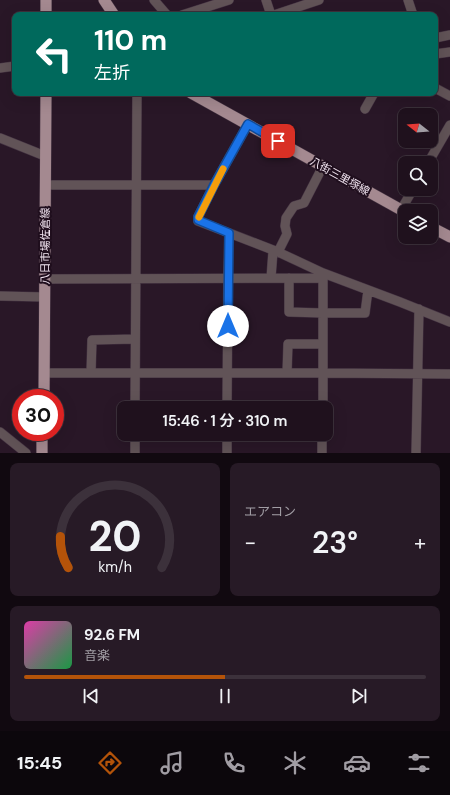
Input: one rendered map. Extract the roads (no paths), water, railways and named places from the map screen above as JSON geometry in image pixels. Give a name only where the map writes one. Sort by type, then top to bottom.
[{"type":"main road","points":[[46,0],[46,12]]},
{"type":"main road","points":[[104,0],[112,12]]},
{"type":"main road","name":"八日市場佐倉線","points":[[44,389],[46,96]]},
{"type":"main road","name":"八街三里塚線","points":[[197,96],[398,208]]},
{"type":"main road","points":[[438,231],[450,237]]},
{"type":"main road","points":[[42,441],[42,453]]},
{"type":"street","points":[[154,0],[164,12]]},
{"type":"street","points":[[191,12],[228,0]]},
{"type":"street","points":[[266,0],[270,12]]},
{"type":"street","points":[[281,12],[306,2],[319,0]]},
{"type":"street","points":[[408,0],[412,12]]},
{"type":"street","points":[[438,37],[450,35]]},
{"type":"street","points":[[438,54],[450,52]]},
{"type":"street","points":[[0,68],[12,66]]},
{"type":"street","points":[[438,89],[449,93]]},
{"type":"street","points":[[135,401],[137,96]]},
{"type":"street","points":[[365,109],[372,96]]},
{"type":"street","points":[[248,124],[214,185],[198,217],[198,220],[275,252],[323,276],[368,290],[450,322]]},
{"type":"street","points":[[432,156],[450,125]]},
{"type":"street","points":[[0,138],[46,156]]},
{"type":"street","points":[[271,278],[275,252],[286,234],[286,218],[294,206],[304,203],[324,166]]},
{"type":"street","points":[[46,185],[214,185]]},
{"type":"street","points":[[228,401],[229,233]]},
{"type":"street","points":[[45,279],[289,278],[323,276]]},
{"type":"street","points":[[322,401],[323,276]]},
{"type":"street","points":[[289,278],[289,312],[365,313],[368,290]]},
{"type":"street","points":[[0,296],[45,297]]},
{"type":"street","points":[[416,453],[419,309]]},
{"type":"street","points":[[91,373],[92,340],[135,339]]},
{"type":"street","points":[[287,373],[288,344],[323,344]]},
{"type":"street","points":[[44,373],[450,374]]},
{"type":"street","points":[[0,432],[26,453]]},
{"type":"street","points":[[135,441],[135,453]]},
{"type":"street","points":[[227,441],[227,453]]},
{"type":"street","points":[[322,441],[322,453]]}]
